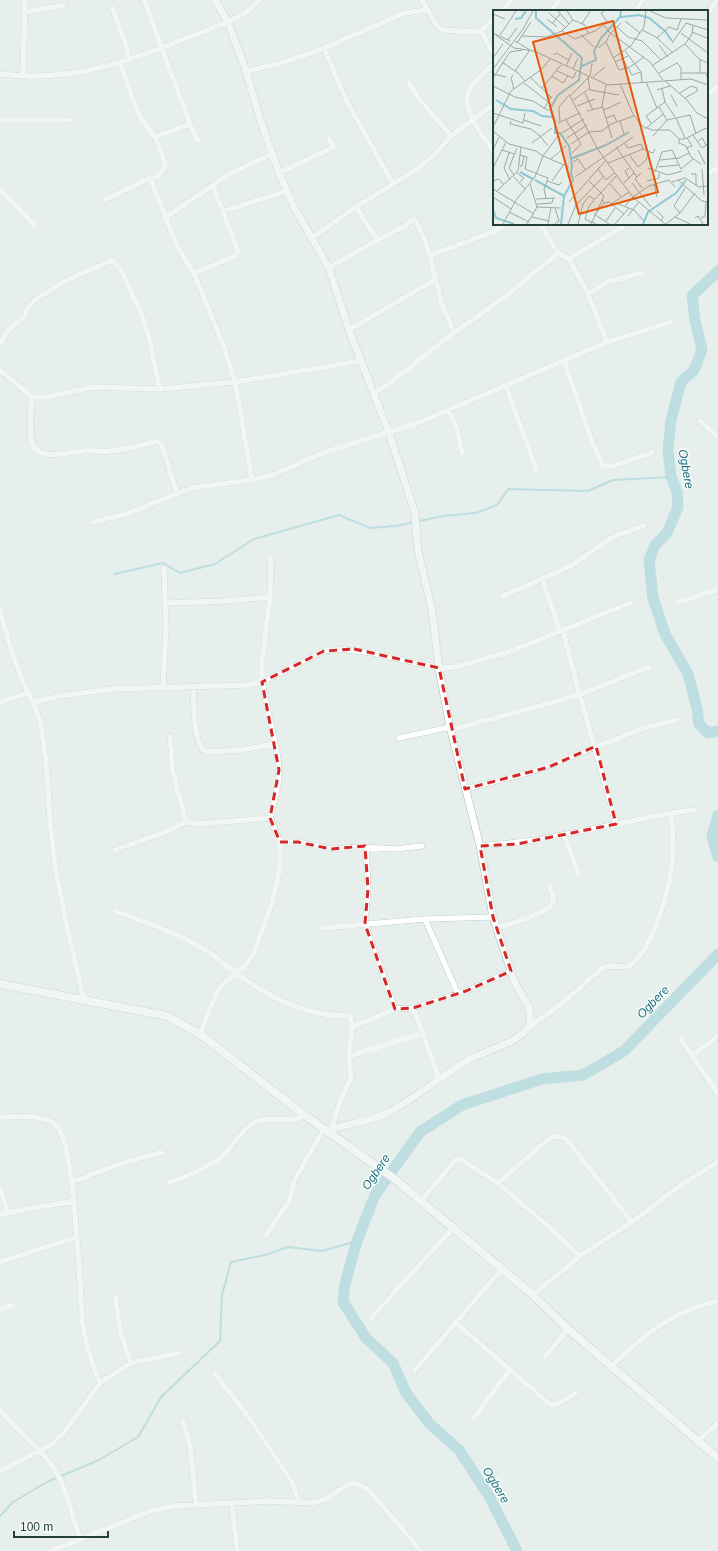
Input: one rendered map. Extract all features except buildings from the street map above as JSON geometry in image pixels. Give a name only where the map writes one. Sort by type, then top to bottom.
[{"type":"main road","points":[[0,984],[167,1016],[200,1034],[303,1114],[328,1130],[396,1180],[501,1270],[534,1295],[568,1329],[699,1440],[718,1458]]},
{"type":"street","points":[[23,77],[26,0]]},
{"type":"street","points":[[144,0],[190,124],[198,141]]},
{"type":"street","points":[[215,0],[228,22],[246,71],[279,173],[287,191],[329,268],[360,361],[389,433],[415,514],[418,551],[432,610],[439,668],[450,729],[480,846],[493,916],[512,971],[512,978],[530,1012],[528,1028]]},
{"type":"street","points":[[0,74],[23,77],[84,72],[120,63],[228,22],[245,13],[260,0]]},
{"type":"street","points":[[422,0],[437,26],[443,30],[481,31],[493,19]]},
{"type":"street","points":[[502,10],[512,0]]},
{"type":"street","points":[[552,10],[560,0]]},
{"type":"street","points":[[636,10],[643,0]]},
{"type":"street","points":[[708,13],[717,0]]},
{"type":"street","points":[[26,12],[64,5]]},
{"type":"street","points":[[112,7],[125,42],[129,60]]},
{"type":"street","points":[[246,71],[278,64],[324,48],[405,13],[427,10]]},
{"type":"street","points":[[481,31],[493,53]]},
{"type":"street","points":[[324,48],[346,100],[393,184]]},
{"type":"street","points":[[104,200],[150,178],[158,177],[165,167],[165,163],[155,137],[141,119],[136,108],[120,63]]},
{"type":"street","points":[[493,65],[468,92],[472,120],[493,151]]},
{"type":"street","points":[[409,83],[417,96],[452,136]]},
{"type":"street","points":[[708,93],[718,86]]},
{"type":"street","points":[[312,237],[393,184],[435,154],[452,136],[493,105]]},
{"type":"street","points":[[0,120],[70,120]]},
{"type":"street","points":[[155,137],[190,124]]},
{"type":"street","points":[[279,173],[334,147],[329,139]]},
{"type":"street","points":[[166,217],[232,173],[272,154]]},
{"type":"street","points":[[708,173],[718,168]]},
{"type":"street","points":[[150,178],[177,246],[194,273],[224,347],[235,382],[252,480]]},
{"type":"street","points":[[194,273],[236,256],[237,248],[213,185]]},
{"type":"street","points":[[0,190],[34,225]]},
{"type":"street","points":[[223,211],[287,191]]},
{"type":"street","points":[[356,207],[377,239]]},
{"type":"street","points":[[329,268],[377,239],[404,227],[407,222],[414,220],[419,227],[430,255],[442,304],[454,333]]},
{"type":"street","points":[[430,255],[491,233],[505,225]]},
{"type":"street","points":[[541,225],[558,253],[569,259],[588,294],[607,342]]},
{"type":"street","points":[[569,259],[625,225]]},
{"type":"street","points":[[374,393],[387,385],[454,333],[506,296],[558,253]]},
{"type":"street","points":[[0,343],[9,329],[25,316],[27,309],[36,299],[69,279],[112,260],[120,268],[146,326],[160,389]]},
{"type":"street","points":[[588,294],[608,282],[641,273]]},
{"type":"street","points":[[349,330],[436,279]]},
{"type":"street","points":[[93,522],[126,514],[162,501],[191,488],[252,480],[272,475],[325,452],[389,433],[449,410],[607,342],[671,322]]},
{"type":"street","points":[[0,370],[32,397],[47,397],[101,386],[160,389],[235,382],[360,361]]},
{"type":"street","points":[[564,361],[593,444],[603,466],[612,466],[653,452]]},
{"type":"street","points":[[506,386],[537,471]]},
{"type":"street","points":[[32,397],[31,439],[33,447],[39,451],[49,454],[82,451],[108,452],[158,441],[162,445],[177,493]]},
{"type":"street","points":[[449,410],[457,429],[462,453]]},
{"type":"street","points":[[700,421],[718,437]]},
{"type":"street","points":[[502,596],[572,565],[613,537],[644,526]]},
{"type":"street","points":[[200,1034],[214,996],[226,981],[245,966],[253,954],[271,906],[280,869],[280,842],[270,818],[279,780],[278,758],[267,697],[262,682],[262,662],[270,597],[271,559]]},
{"type":"street","points":[[163,686],[165,603],[164,569]]},
{"type":"street","points":[[542,579],[562,630],[578,695],[596,746],[616,824]]},
{"type":"street","points":[[678,602],[718,590]]},
{"type":"street","points":[[165,603],[226,601],[270,597]]},
{"type":"street","points":[[34,702],[83,692],[163,686],[233,687],[262,682],[324,651],[338,649],[373,653],[439,668],[454,667],[506,654],[630,602]]},
{"type":"street","points":[[0,610],[11,648],[28,693],[34,702],[46,755],[47,792],[54,862],[65,918],[84,999]]},
{"type":"street","points":[[399,738],[450,729],[578,695],[649,667]]},
{"type":"street","points":[[193,687],[195,725],[199,743],[205,752],[241,750],[275,744]]},
{"type":"street","points":[[0,702],[28,693]]},
{"type":"street","points":[[465,789],[531,772],[644,728],[677,720]]},
{"type":"street","points":[[170,736],[174,772],[186,822]]},
{"type":"street","points":[[480,846],[517,844],[671,813],[694,810]]},
{"type":"street","points":[[328,1130],[385,1114],[415,1097],[439,1078],[465,1061],[519,1037],[528,1028],[565,1001],[602,968],[608,966],[628,967],[644,948],[659,918],[666,895],[673,850],[671,813]]},
{"type":"street","points":[[115,850],[163,833],[186,822],[198,824],[270,818]]},
{"type":"street","points":[[564,835],[580,874]]},
{"type":"street","points":[[280,842],[298,842],[331,849],[422,846]]},
{"type":"street","points":[[366,847],[368,889],[365,924],[395,1009]]},
{"type":"street","points":[[497,928],[532,916],[550,907],[553,903],[554,896],[549,886]]},
{"type":"street","points":[[115,911],[169,931],[207,951],[236,973],[289,1005],[327,1016],[350,1016],[352,1027],[348,1056],[351,1077],[328,1130],[294,1181],[290,1200],[266,1235]]},
{"type":"street","points":[[322,928],[425,919],[493,916]]},
{"type":"street","points":[[425,919],[458,994]]},
{"type":"street","points":[[352,1027],[395,1009],[413,1008],[458,994],[512,971]]},
{"type":"street","points":[[413,1008],[439,1078]]},
{"type":"street","points":[[348,1056],[423,1033]]},
{"type":"street","points":[[693,1056],[718,1036]]},
{"type":"street","points":[[681,1039],[718,1094]]},
{"type":"street","points":[[168,1183],[205,1168],[231,1148],[250,1125],[257,1121],[293,1120],[298,1119],[303,1114]]},
{"type":"street","points":[[0,1117],[40,1118],[49,1120],[61,1131],[72,1182],[83,1326],[89,1357],[100,1383]]},
{"type":"street","points":[[498,1183],[550,1138],[558,1136],[566,1139],[632,1222]]},
{"type":"street","points":[[72,1182],[120,1164],[162,1152]]},
{"type":"street","points":[[421,1201],[458,1159],[498,1183],[542,1220],[580,1256]]},
{"type":"street","points":[[534,1295],[580,1256],[632,1222],[681,1185],[718,1162]]},
{"type":"street","points":[[0,1188],[8,1213]]},
{"type":"street","points":[[0,1214],[74,1201]]},
{"type":"street","points":[[371,1318],[453,1228]]},
{"type":"street","points":[[0,1262],[17,1258],[45,1246],[77,1236]]},
{"type":"street","points":[[415,1370],[501,1270]]},
{"type":"street","points":[[114,1296],[121,1334],[131,1363]]},
{"type":"street","points":[[611,1366],[657,1326],[700,1305],[718,1300]]},
{"type":"street","points":[[0,1309],[13,1305]]},
{"type":"street","points":[[455,1322],[551,1405],[558,1404],[576,1393]]},
{"type":"street","points":[[545,1357],[568,1329]]},
{"type":"street","points":[[0,1471],[40,1451],[63,1434],[100,1383],[131,1363],[180,1353]]},
{"type":"street","points":[[474,1418],[510,1369]]},
{"type":"street","points":[[215,1374],[248,1416],[292,1482],[299,1503]]},
{"type":"street","points":[[0,1410],[9,1422],[40,1451],[58,1474],[80,1539]]},
{"type":"street","points":[[183,1421],[191,1449],[196,1505]]},
{"type":"street","points":[[699,1440],[718,1423]]},
{"type":"street","points":[[51,1551],[151,1511],[174,1506],[268,1501],[299,1503],[321,1501],[349,1484],[363,1485],[369,1490],[421,1551]]},
{"type":"street","points":[[232,1504],[237,1551]]},
{"type":"highlighted area","points":[[354,649],[439,668],[465,789],[549,767],[596,746],[616,824],[517,844],[480,846],[493,917],[511,971],[466,991],[413,1008],[395,1009],[365,924],[368,889],[365,846],[331,849],[298,842],[280,842],[270,818],[279,770],[262,682],[324,651]]},
{"type":"waterway","name":"Ogbere","points":[[718,271],[692,296],[695,320],[702,350],[694,370],[681,382],[671,420],[668,450],[671,477],[677,491],[678,507],[667,533],[655,545],[649,560],[653,598],[665,634],[688,674],[697,708],[699,724],[708,733],[718,731]]},
{"type":"waterway","points":[[114,574],[163,563],[180,573],[215,564],[254,539],[339,515],[370,528],[396,526],[443,516],[476,513],[497,505],[508,489],[588,491],[613,480],[671,477]]},
{"type":"waterway","name":"Ogbere","points":[[718,815],[712,837],[718,857]]},
{"type":"waterway","name":"Ogbere","points":[[517,1551],[489,1496],[459,1450],[429,1423],[406,1393],[393,1363],[366,1338],[343,1302],[345,1284],[357,1241],[375,1195],[420,1132],[462,1105],[542,1079],[583,1075],[624,1051],[718,954]]},
{"type":"waterway","points":[[0,1516],[13,1502],[47,1482],[99,1460],[138,1437],[161,1397],[220,1341],[222,1295],[231,1262],[265,1255],[288,1247],[322,1251],[357,1241]]}]
